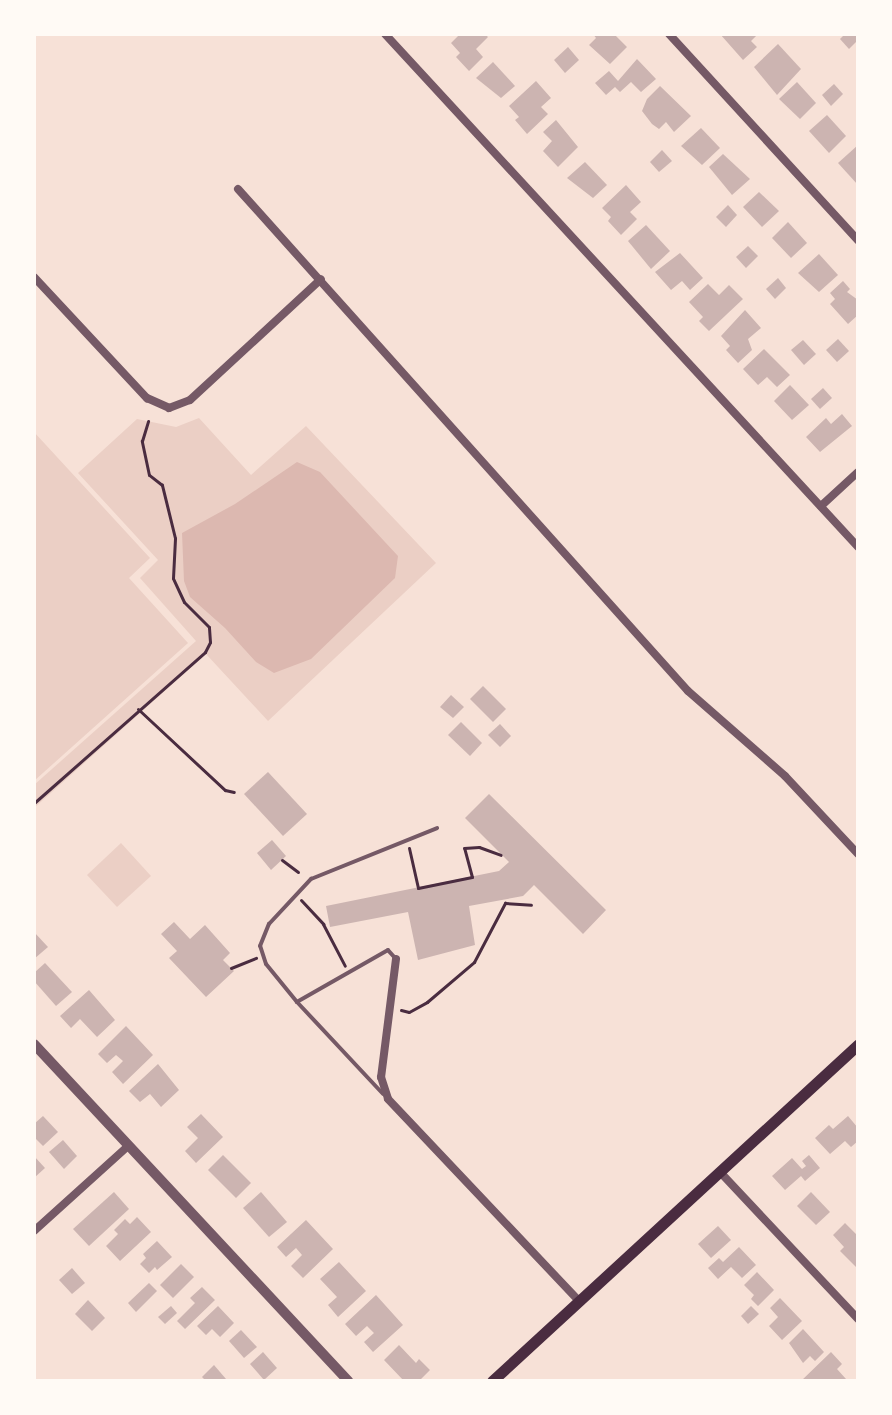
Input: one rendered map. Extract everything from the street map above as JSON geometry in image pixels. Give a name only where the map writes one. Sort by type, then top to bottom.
[{"type":"main road","points":[[492,1381],[858,1045]]},
{"type":"street","points":[[385,34],[858,547]]},
{"type":"street","points":[[669,34],[858,240]]},
{"type":"street","points":[[238,189],[688,691],[785,776],[858,854]]},
{"type":"street","points":[[34,277],[147,398],[169,408],[190,400],[321,279]]},
{"type":"street","points":[[821,506],[858,472]]},
{"type":"street","points":[[396,959],[381,1077],[388,1099],[579,1301]]},
{"type":"street","points":[[34,1044],[348,1381]]},
{"type":"street","points":[[34,1231],[128,1146]]},
{"type":"street","points":[[720,1172],[858,1319]]},
{"type":"lane","points":[[388,1099],[297,1002],[266,964],[260,946],[269,924],[311,879],[437,828]]},
{"type":"lane","points":[[297,1002],[388,950],[396,959]]},
{"type":"path","points":[[34,803],[205,652],[211,635],[205,620],[184,602],[173,578],[175,538],[162,485],[149,475],[142,441],[148,421]]},
{"type":"path","points":[[138,709],[225,790],[234,792]]},
{"type":"path","points":[[407,840],[418,888],[472,877],[464,848],[479,847],[501,855]]},
{"type":"path","points":[[282,860],[298,872]]},
{"type":"path","points":[[297,895],[323,924],[348,973]]},
{"type":"path","points":[[390,1007],[409,1012],[427,1002],[474,962],[505,903],[531,905]]},
{"type":"path","points":[[231,968],[263,955]]},
{"type":"shaded area","points":[[199,418],[251,475],[306,426],[436,563],[268,721],[206,654],[34,808],[34,785],[196,641],[140,578],[158,560],[78,473],[137,419],[176,427]]},
{"type":"shaded area","points":[[34,432],[150,558],[129,578],[188,643],[34,781]]},
{"type":"shaded area","points":[[297,462],[320,472],[398,556],[395,578],[311,659],[274,673],[256,662],[225,628],[190,597],[184,581],[182,533],[235,504]]},
{"type":"shaded area","points":[[121,843],[151,876],[117,907],[87,875]]},
{"type":"building","points":[[460,34],[485,34],[488,37],[476,49],[483,57],[469,71],[456,57],[460,53],[451,43]]},
{"type":"building","points":[[593,34],[614,34],[627,47],[610,64],[589,45],[596,38]]},
{"type":"building","points":[[720,34],[758,34],[751,41],[757,47],[743,60]]},
{"type":"building","points":[[845,34],[858,35],[858,40],[849,49],[840,39]]},
{"type":"building","points":[[778,44],[801,69],[777,95],[754,67]]},
{"type":"building","points":[[568,47],[579,60],[565,73],[554,60]]},
{"type":"building","points":[[637,59],[656,79],[641,92],[631,82],[620,92],[615,87],[606,95],[595,83],[609,71],[618,81]]},
{"type":"building","points":[[493,62],[515,86],[501,98],[476,78]]},
{"type":"building","points":[[536,81],[551,98],[541,107],[548,114],[527,134],[515,120],[519,117],[509,106]]},
{"type":"building","points":[[797,82],[816,103],[800,119],[779,99]]},
{"type":"building","points":[[834,84],[843,94],[831,106],[822,95]]},
{"type":"building","points":[[660,86],[691,116],[674,132],[666,122],[659,129],[642,111],[647,99]]},
{"type":"building","points":[[827,115],[846,136],[829,153],[809,131]]},
{"type":"building","points":[[556,120],[578,147],[558,167],[543,151],[552,141],[543,132]]},
{"type":"building","points":[[701,128],[720,148],[702,165],[681,146]]},
{"type":"building","points":[[858,145],[858,185],[838,163]]},
{"type":"building","points":[[662,150],[672,161],[659,172],[650,162]]},
{"type":"building","points":[[723,154],[750,179],[732,195],[709,167]]},
{"type":"building","points":[[585,162],[607,185],[593,198],[567,178]]},
{"type":"building","points":[[626,185],[641,202],[630,212],[637,219],[621,235],[608,221],[611,217],[602,208]]},
{"type":"building","points":[[759,192],[779,211],[762,227],[743,207]]},
{"type":"building","points":[[728,205],[737,215],[726,227],[716,217]]},
{"type":"building","points":[[788,222],[807,243],[791,258],[772,238]]},
{"type":"building","points":[[646,225],[670,251],[651,269],[628,241]]},
{"type":"building","points":[[748,246],[758,256],[746,268],[736,257]]},
{"type":"building","points":[[680,253],[703,278],[690,290],[682,281],[671,290],[655,272]]},
{"type":"building","points":[[819,254],[838,275],[819,292],[798,273]]},
{"type":"building","points":[[778,278],[786,288],[775,299],[766,289]]},
{"type":"building","points":[[843,281],[850,289],[847,292],[858,300],[858,315],[848,324],[830,304],[835,299],[830,293]]},
{"type":"building","points":[[708,284],[719,295],[729,285],[743,299],[709,331],[699,321],[703,317],[689,302]]},
{"type":"building","points":[[745,310],[761,328],[748,339],[752,350],[738,363],[726,350],[730,346],[721,336]]},
{"type":"building","points":[[838,339],[849,351],[837,362],[826,350]]},
{"type":"building","points":[[803,340],[816,354],[804,365],[791,350]]},
{"type":"building","points":[[764,349],[790,375],[777,387],[767,377],[758,385],[743,369]]},
{"type":"building","points":[[790,385],[809,405],[792,420],[774,401]]},
{"type":"building","points":[[823,388],[832,398],[820,409],[811,399]]},
{"type":"building","points":[[842,414],[852,426],[820,452],[806,437],[826,418],[831,424]]},
{"type":"building","points":[[483,686],[506,709],[493,722],[470,699]]},
{"type":"building","points":[[451,695],[464,707],[453,718],[440,707]]},
{"type":"building","points":[[461,722],[482,743],[470,756],[448,735]]},
{"type":"building","points":[[500,724],[511,736],[500,747],[488,735]]},
{"type":"building","points":[[268,772],[307,814],[283,836],[244,794]]},
{"type":"building","points":[[489,794],[606,910],[583,934],[534,885],[523,896],[469,906],[475,945],[418,960],[408,912],[330,927],[326,906],[499,871],[509,862],[465,818]]},
{"type":"building","points":[[272,840],[286,856],[271,870],[257,853]]},
{"type":"building","points":[[174,922],[190,939],[205,925],[230,953],[223,960],[234,971],[206,997],[169,958],[177,951],[161,934]]},
{"type":"building","points":[[34,932],[48,947],[34,959]]},
{"type":"building","points":[[45,963],[72,992],[56,1006],[34,981],[34,973]]},
{"type":"building","points":[[89,990],[115,1020],[97,1037],[80,1019],[71,1028],[60,1016]]},
{"type":"building","points":[[126,1026],[153,1055],[123,1084],[112,1072],[123,1061],[116,1055],[107,1063],[98,1054]]},
{"type":"building","points":[[158,1064],[179,1090],[161,1107],[150,1094],[140,1102],[129,1091]]},
{"type":"building","points":[[201,1114],[223,1137],[196,1163],[185,1151],[198,1138],[187,1127]]},
{"type":"building","points":[[43,1116],[58,1132],[43,1146],[34,1137],[34,1124]]},
{"type":"building","points":[[848,1116],[858,1128],[858,1141],[851,1147],[845,1141],[830,1154],[815,1138],[829,1125],[833,1129]]},
{"type":"building","points":[[63,1140],[77,1156],[64,1169],[49,1152]]},
{"type":"building","points":[[223,1155],[251,1183],[236,1198],[208,1170]]},
{"type":"building","points":[[809,1155],[820,1168],[805,1181],[801,1176],[785,1190],[772,1176],[792,1158],[802,1169],[806,1166],[802,1161]]},
{"type":"building","points":[[34,1156],[45,1168],[34,1178]]},
{"type":"building","points":[[114,1192],[129,1209],[89,1246],[73,1229]]},
{"type":"building","points":[[261,1192],[287,1222],[269,1237],[243,1208]]},
{"type":"building","points":[[811,1192],[830,1212],[816,1225],[797,1206]]},
{"type":"building","points":[[137,1217],[151,1232],[120,1261],[106,1246],[118,1234],[114,1230],[125,1219],[130,1224]]},
{"type":"building","points":[[306,1220],[333,1249],[303,1278],[291,1266],[302,1255],[296,1248],[286,1257],[277,1247]]},
{"type":"building","points":[[845,1223],[858,1236],[858,1269],[840,1251],[844,1247],[833,1235]]},
{"type":"building","points":[[718,1226],[731,1240],[711,1258],[698,1244]]},
{"type":"building","points":[[157,1241],[172,1257],[149,1273],[140,1264],[146,1258],[143,1254]]},
{"type":"building","points":[[739,1247],[756,1265],[742,1278],[731,1267],[718,1279],[708,1268],[719,1258],[723,1262]]},
{"type":"building","points":[[339,1262],[366,1291],[338,1317],[328,1305],[337,1297],[320,1279]]},
{"type":"building","points":[[181,1264],[194,1277],[173,1298],[160,1285]]},
{"type":"building","points":[[72,1268],[85,1283],[72,1294],[59,1280]]},
{"type":"building","points":[[757,1272],[774,1290],[758,1306],[751,1299],[754,1295],[744,1285]]},
{"type":"building","points":[[149,1283],[157,1291],[136,1312],[128,1303]]},
{"type":"building","points":[[202,1287],[215,1300],[185,1329],[177,1321],[195,1303],[190,1298]]},
{"type":"building","points":[[376,1295],[403,1325],[373,1352],[364,1342],[374,1333],[367,1326],[356,1336],[345,1324]]},
{"type":"building","points":[[780,1298],[802,1321],[782,1340],[769,1326],[778,1317],[770,1308]]},
{"type":"building","points":[[88,1300],[105,1318],[92,1331],[75,1314]]},
{"type":"building","points":[[171,1306],[177,1313],[165,1324],[158,1317]]},
{"type":"building","points":[[218,1306],[234,1323],[220,1337],[212,1329],[206,1335],[197,1326]]},
{"type":"building","points":[[751,1306],[759,1314],[748,1324],[741,1316]]},
{"type":"building","points":[[803,1329],[824,1352],[815,1361],[810,1356],[803,1363],[789,1343]]},
{"type":"building","points":[[241,1330],[257,1347],[244,1358],[229,1341]]},
{"type":"building","points":[[399,1345],[416,1363],[419,1359],[430,1370],[419,1381],[404,1381],[384,1360]]},
{"type":"building","points":[[263,1352],[277,1368],[264,1380],[250,1364]]},
{"type":"building","points":[[831,1352],[842,1364],[837,1369],[846,1379],[844,1381],[801,1381]]},
{"type":"building","points":[[214,1365],[226,1379],[224,1381],[206,1381],[202,1377]]}]
